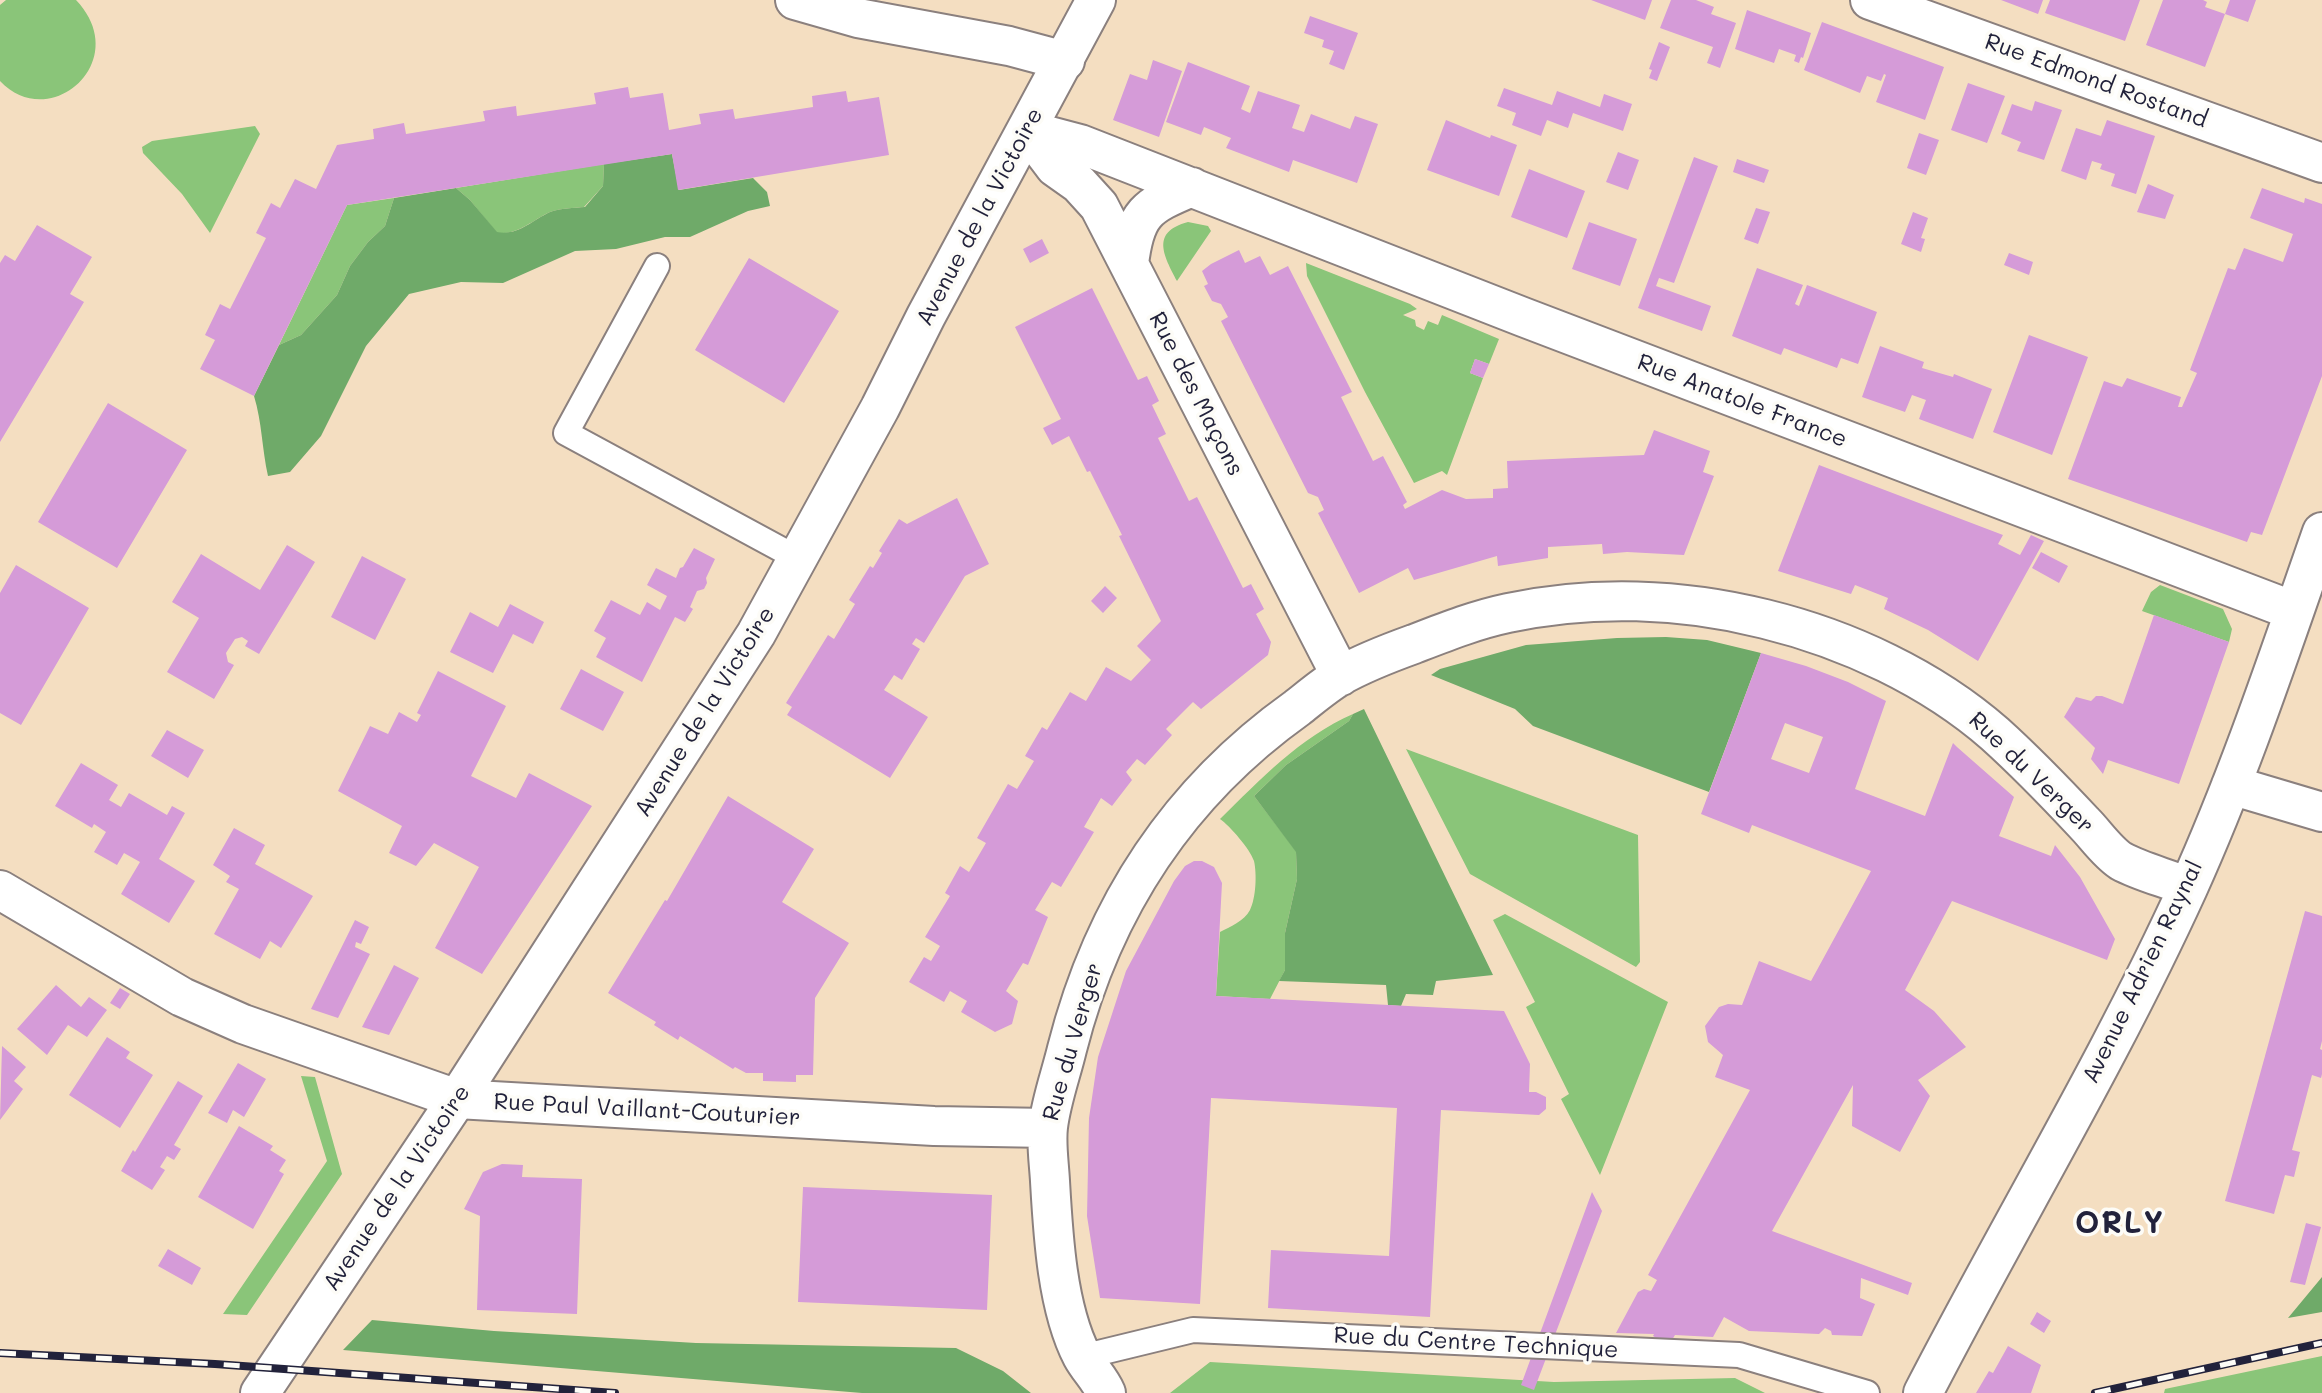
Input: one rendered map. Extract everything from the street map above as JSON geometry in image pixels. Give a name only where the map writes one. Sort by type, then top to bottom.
[{"type":"street","points":[[795,0],[858,18],[1009,46],[1065,61]]},
{"type":"street","name":"Avenue de la Victoire","points":[[260,1393],[457,1100],[756,634],[1097,0]]},
{"type":"street","name":"Rue Edmond Rostand","points":[[1870,0],[2322,163]]},
{"type":"street","name":"Rue Anatole France","points":[[1027,130],[1070,140],[2102,540],[2294,611]]},
{"type":"street","name":"Rue des Maçons","points":[[1027,130],[1055,167],[1079,184],[1100,206],[1340,676]]},
{"type":"street","points":[[1129,264],[1136,231],[1149,209],[1159,201],[1192,187]]},
{"type":"street","name":"Avenue Adrien Raynal","points":[[1923,1393],[2140,987],[2188,887],[2231,785],[2322,533]]},
{"type":"street","name":"Rue du Verger","points":[[1107,1393],[1082,1357],[1069,1320],[1060,1280],[1053,1224],[1048,1128],[1086,982],[1125,896],[1143,867],[1167,833],[1214,778],[1269,728],[1340,676],[1389,653],[1450,630],[1507,613],[1592,603],[1648,602],[1724,610],[1800,627],[1834,640],[1922,682],[1956,704],[2036,772],[2119,860],[2188,887]]},
{"type":"street","points":[[2231,785],[2322,811]]},
{"type":"street","name":"Rue Paul Vaillant-Couturier","points":[[0,890],[182,997],[243,1024],[457,1100],[934,1126],[1048,1128]]},
{"type":"lane","points":[[657,266],[566,433],[797,558]]},
{"type":"lane","name":"Rue du Centre Technique","points":[[1082,1357],[1193,1329],[1739,1355],[1867,1393]]},
{"type":"green space","points":[[6,0],[76,0],[91,23],[96,46],[91,66],[78,83],[61,95],[41,99],[20,95],[0,81],[0,5]]},
{"type":"green space","points":[[255,126],[260,134],[210,233],[182,194],[143,153],[142,147],[152,141]]},
{"type":"green space","points":[[672,154],[679,190],[753,178],[767,192],[770,206],[748,211],[690,237],[665,237],[616,249],[575,251],[503,283],[461,282],[409,294],[366,346],[321,436],[290,472],[268,476],[254,396],[279,345],[301,335],[337,295],[350,266],[368,242],[385,226],[394,198],[456,188],[497,232],[505,233],[524,227],[550,212],[585,207],[603,186],[604,164]]},
{"type":"green space","points":[[604,164],[603,186],[584,207],[554,211],[518,230],[505,233],[497,233],[470,200],[456,188]]},
{"type":"green space","points":[[394,198],[385,226],[368,242],[350,266],[337,295],[301,335],[279,345],[347,205]]},
{"type":"green space","points":[[1188,222],[1208,226],[1211,231],[1177,281],[1165,254],[1164,238],[1176,226]]},
{"type":"green space","points":[[1306,263],[1410,304],[1417,309],[1403,315],[1415,320],[1416,326],[1424,330],[1428,321],[1438,325],[1442,315],[1499,339],[1489,364],[1475,359],[1470,373],[1483,378],[1447,475],[1442,471],[1414,483],[1307,276]]},
{"type":"green space","points":[[2160,585],[2223,609],[2232,629],[2229,642],[2142,611],[2151,592]]},
{"type":"green space","points":[[1666,637],[1707,640],[1761,653],[1709,792],[1533,726],[1515,709],[1431,675],[1440,669],[1526,645]]},
{"type":"green space","points":[[1364,709],[1493,975],[1436,981],[1433,995],[1406,994],[1401,1006],[1388,1005],[1386,985],[1279,981],[1285,970],[1285,933],[1297,879],[1296,852],[1254,796],[1286,765],[1349,721],[1353,714]]},
{"type":"green space","points":[[1353,714],[1349,721],[1286,765],[1254,796],[1296,851],[1297,879],[1285,933],[1285,970],[1270,999],[1216,996],[1220,932],[1236,923],[1250,910],[1256,879],[1252,856],[1220,819],[1298,747]]},
{"type":"green space","points":[[1406,749],[1638,835],[1640,962],[1636,967],[1470,874]]},
{"type":"green space","points":[[1505,914],[1668,1002],[1600,1175],[1561,1099],[1569,1094],[1526,1007],[1535,1002],[1493,920]]},
{"type":"green space","points":[[301,1076],[315,1077],[342,1174],[247,1315],[223,1314],[327,1161]]},
{"type":"green space","points":[[2322,1277],[2322,1312],[2288,1318]]},
{"type":"green space","points":[[372,1320],[494,1331],[696,1343],[956,1348],[1003,1371],[1031,1393],[862,1393],[343,1350]]},
{"type":"green space","points":[[2322,1356],[2322,1393],[2164,1393],[2165,1389]]},
{"type":"green space","points":[[1210,1362],[1554,1382],[1735,1378],[1765,1393],[1170,1393]]},
{"type":"building","points":[[1591,0],[1652,0],[1645,20]]},
{"type":"building","points":[[1671,0],[1696,0],[1714,7],[1711,14],[1736,23],[1720,68],[1707,63],[1713,47],[1660,28]]},
{"type":"building","points":[[2001,0],[2043,0],[2038,14]]},
{"type":"building","points":[[2050,0],[2140,0],[2125,41],[2045,13]]},
{"type":"building","points":[[2163,0],[2203,0],[2207,2],[2205,7],[2225,14],[2205,67],[2146,45]]},
{"type":"building","points":[[2230,0],[2256,0],[2248,22],[2225,14]]},
{"type":"building","points":[[1747,10],[1811,33],[1799,63],[1794,61],[1796,55],[1779,49],[1774,63],[1735,49]]},
{"type":"building","points":[[1310,16],[1358,33],[1344,70],[1329,64],[1334,51],[1322,47],[1324,40],[1304,33]]},
{"type":"building","points":[[1822,22],[1944,67],[1925,120],[1876,102],[1886,75],[1884,74],[1881,81],[1867,76],[1860,93],[1804,70]]},
{"type":"building","points":[[1659,42],[1670,47],[1657,81],[1649,78],[1652,70],[1649,69]]},
{"type":"building","points":[[1153,60],[1182,71],[1159,137],[1113,120],[1130,74],[1147,80]]},
{"type":"building","points":[[1188,62],[1250,86],[1241,109],[1250,113],[1258,91],[1300,105],[1292,128],[1304,132],[1311,114],[1350,129],[1355,116],[1378,124],[1357,183],[1293,160],[1289,172],[1226,148],[1231,138],[1204,127],[1201,135],[1166,122]]},
{"type":"building","points":[[1968,83],[2005,96],[1987,143],[1951,130]]},
{"type":"building","points":[[628,87],[630,98],[663,93],[669,130],[701,124],[699,114],[733,109],[735,119],[813,107],[812,96],[846,91],[848,102],[879,97],[889,155],[678,190],[672,154],[347,205],[254,396],[200,369],[215,340],[205,335],[220,304],[230,309],[266,238],[256,233],[271,203],[280,208],[295,179],[316,189],[337,145],[374,139],[373,129],[404,123],[406,134],[485,121],[483,111],[516,106],[517,116],[596,104],[594,93]]},
{"type":"building","points":[[1504,88],[1552,105],[1557,91],[1600,107],[1604,94],[1632,104],[1623,131],[1573,113],[1568,128],[1547,120],[1541,136],[1512,125],[1516,113],[1497,106]]},
{"type":"building","points":[[2035,101],[2062,110],[2044,160],[2017,151],[2021,142],[2001,134],[2012,104],[2032,111]]},
{"type":"building","points":[[1446,120],[1490,138],[1491,135],[1517,145],[1499,196],[1427,170]]},
{"type":"building","points":[[2107,120],[2155,136],[2136,194],[2111,186],[2115,174],[2100,169],[2102,164],[2092,161],[2086,180],[2061,171],[2076,128],[2101,136]]},
{"type":"building","points":[[1919,133],[1939,140],[1926,175],[1907,168]]},
{"type":"building","points":[[1618,152],[1639,160],[1628,190],[1606,182]]},
{"type":"building","points":[[1694,157],[1718,166],[1674,283],[1659,278],[1656,286],[1711,306],[1702,331],[1638,308]]},
{"type":"building","points":[[1737,159],[1769,170],[1764,183],[1733,172]]},
{"type":"building","points":[[1529,169],[1585,191],[1567,238],[1511,217]]},
{"type":"building","points":[[2148,184],[2174,195],[2165,219],[2137,212]]},
{"type":"building","points":[[2262,188],[2304,203],[2305,198],[2322,204],[2322,376],[2262,535],[2251,532],[2247,542],[2068,479],[2104,381],[2122,387],[2127,378],[2181,397],[2178,407],[2182,407],[2197,373],[2190,370],[2228,268],[2235,270],[2244,248],[2283,262],[2293,234],[2250,218]]},
{"type":"building","points":[[1756,208],[1770,212],[1758,244],[1744,239]]},
{"type":"building","points":[[1913,212],[1928,218],[1921,238],[1925,239],[1921,252],[1901,244]]},
{"type":"building","points":[[1589,222],[1637,239],[1620,286],[1572,269]]},
{"type":"building","points":[[37,225],[92,257],[70,294],[84,302],[0,442],[0,263],[5,255],[15,261]]},
{"type":"building","points":[[1042,239],[1049,253],[1030,263],[1023,249]]},
{"type":"building","points":[[1239,250],[1245,263],[1260,256],[1270,275],[1288,266],[1352,392],[1341,397],[1373,461],[1383,456],[1407,502],[1403,505],[1405,509],[1442,490],[1466,499],[1493,498],[1493,489],[1508,488],[1507,461],[1644,455],[1654,430],[1710,451],[1703,472],[1714,476],[1684,555],[1627,552],[1603,554],[1602,544],[1548,547],[1548,558],[1498,566],[1497,556],[1414,580],[1408,568],[1359,593],[1318,513],[1324,510],[1318,497],[1308,493],[1221,321],[1228,317],[1221,304],[1212,301],[1204,286],[1208,284],[1202,271]]},
{"type":"building","points":[[2009,253],[2033,262],[2029,275],[2004,265]]},
{"type":"building","points":[[749,258],[839,311],[784,403],[695,350]]},
{"type":"building","points":[[1757,268],[1803,285],[1795,304],[1799,306],[1807,285],[1877,312],[1858,364],[1841,358],[1837,368],[1784,348],[1781,355],[1732,336]]},
{"type":"building","points":[[1092,288],[1138,380],[1147,376],[1159,401],[1152,405],[1166,434],[1158,438],[1189,501],[1197,497],[1243,588],[1251,584],[1264,609],[1256,614],[1271,642],[1268,655],[1201,709],[1193,702],[1166,729],[1172,735],[1145,765],[1137,759],[1126,772],[1132,780],[1112,806],[1101,798],[1084,827],[1094,832],[1061,887],[1052,882],[1035,910],[1048,917],[1028,965],[1023,963],[1006,991],[1018,1001],[1012,1024],[995,1032],[961,1012],[967,1001],[950,991],[944,1002],[909,982],[924,957],[931,961],[940,946],[925,937],[950,896],[945,893],[960,866],[969,872],[986,843],[977,838],[1008,784],[1017,789],[1034,761],[1025,756],[1042,727],[1047,730],[1070,692],[1086,701],[1106,667],[1131,681],[1151,660],[1137,646],[1161,621],[1119,536],[1122,535],[1069,436],[1052,445],[1043,428],[1061,419],[1015,327]]},
{"type":"building","points":[[2029,335],[2088,357],[2052,455],[1993,432]]},
{"type":"building","points":[[1880,346],[1924,362],[1922,368],[1953,377],[1954,374],[1992,389],[1973,439],[1919,419],[1926,400],[1912,395],[1905,412],[1862,397]]},
{"type":"building","points":[[1475,359],[1489,364],[1483,378],[1470,373]]},
{"type":"building","points":[[108,403],[187,450],[117,568],[38,522]]},
{"type":"building","points":[[1819,465],[2003,535],[1998,544],[2020,555],[2031,535],[2044,541],[1978,661],[1928,630],[1884,609],[1888,598],[1855,585],[1851,594],[1778,571]]},
{"type":"building","points":[[957,498],[989,564],[965,576],[924,643],[916,638],[912,644],[920,649],[902,680],[894,675],[884,690],[928,717],[890,778],[787,715],[792,707],[786,703],[828,635],[834,639],[855,604],[849,600],[870,566],[873,568],[882,553],[879,551],[899,519],[907,524]]},
{"type":"building","points":[[287,545],[315,562],[259,654],[245,646],[248,641],[242,637],[235,639],[226,653],[228,662],[234,665],[214,699],[167,672],[199,618],[172,602],[201,554],[260,590]]},
{"type":"building","points":[[694,548],[715,559],[706,578],[707,583],[704,589],[697,591],[690,607],[693,609],[685,622],[675,617],[642,682],[596,657],[606,638],[594,631],[611,600],[640,615],[647,602],[660,610],[667,596],[647,585],[656,568],[676,578]]},
{"type":"building","points":[[2041,552],[2068,566],[2059,583],[2032,568]]},
{"type":"building","points":[[362,556],[406,579],[375,640],[331,617]]},
{"type":"building","points":[[16,565],[89,608],[21,725],[0,713],[0,593]]},
{"type":"building","points":[[1105,586],[1117,598],[1103,613],[1091,601]]},
{"type":"building","points":[[510,604],[544,622],[533,644],[513,634],[493,673],[450,652],[470,612],[498,627]]},
{"type":"building","points":[[2154,615],[2229,642],[2179,784],[2108,760],[2103,774],[2091,759],[2095,748],[2064,717],[2076,697],[2091,701],[2096,696],[2102,696],[2123,704]]},
{"type":"building","points":[[1761,653],[1806,666],[1848,682],[1886,701],[1855,789],[1925,816],[1953,743],[2014,797],[1999,836],[2051,856],[2055,845],[2080,877],[2115,939],[2107,960],[1952,901],[1905,990],[1934,1011],[1966,1047],[1918,1080],[1930,1096],[1900,1152],[1852,1126],[1853,1085],[1772,1231],[1912,1283],[1908,1295],[1861,1278],[1860,1298],[1875,1304],[1862,1336],[1832,1335],[1831,1331],[1825,1328],[1819,1334],[1749,1331],[1724,1317],[1713,1337],[1675,1335],[1669,1345],[1653,1336],[1654,1334],[1616,1333],[1638,1292],[1644,1289],[1651,1291],[1657,1280],[1648,1275],[1750,1090],[1715,1077],[1723,1055],[1708,1042],[1705,1026],[1719,1007],[1728,1004],[1742,1005],[1759,961],[1811,981],[1871,871],[1752,825],[1749,833],[1701,814]],"holes":[[[1785,723],[1823,737],[1809,773],[1771,759]]]},
{"type":"building","points":[[581,669],[624,692],[603,731],[560,709]]},
{"type":"building","points":[[438,671],[506,706],[471,776],[516,798],[529,773],[592,806],[482,974],[435,948],[479,867],[434,843],[416,866],[389,853],[402,826],[338,791],[370,726],[388,734],[399,712],[417,722],[421,715],[417,713]]},
{"type":"building","points":[[167,730],[204,750],[188,778],[151,756]]},
{"type":"building","points":[[81,763],[118,785],[109,800],[121,807],[129,793],[167,815],[172,806],[185,813],[159,859],[195,881],[169,923],[121,894],[140,862],[124,853],[117,865],[94,852],[106,832],[94,824],[92,828],[55,806]]},
{"type":"building","points":[[728,796],[814,849],[782,902],[849,943],[815,998],[813,1075],[796,1075],[796,1082],[763,1081],[763,1073],[746,1073],[735,1067],[733,1069],[680,1036],[678,1040],[654,1025],[656,1022],[608,993],[665,900],[667,901]]},
{"type":"building","points":[[234,828],[265,845],[255,864],[313,896],[281,948],[270,941],[260,959],[214,934],[239,889],[226,882],[230,876],[213,865]]},
{"type":"building","points":[[1194,861],[1202,861],[1214,867],[1222,883],[1216,996],[1504,1011],[1530,1064],[1529,1092],[1546,1097],[1546,1109],[1539,1115],[1441,1110],[1430,1317],[1268,1308],[1271,1250],[1389,1256],[1397,1108],[1211,1098],[1200,1304],[1100,1298],[1087,1216],[1089,1118],[1098,1057],[1126,971],[1174,881],[1185,866]]},
{"type":"building","points":[[2305,911],[2322,916],[2322,1074],[2321,1078],[2312,1075],[2292,1150],[2300,1152],[2294,1177],[2285,1175],[2274,1214],[2225,1201]]},
{"type":"building","points":[[355,920],[369,927],[361,944],[356,942],[355,947],[370,954],[338,1018],[311,1009]]},
{"type":"building","points":[[394,965],[419,978],[389,1035],[362,1027]]},
{"type":"building","points":[[56,985],[81,1007],[89,997],[107,1010],[87,1037],[68,1025],[47,1055],[17,1029]]},
{"type":"building","points":[[120,988],[130,994],[120,1009],[110,1003]]},
{"type":"building","points":[[107,1037],[130,1052],[126,1058],[153,1075],[120,1128],[69,1095]]},
{"type":"building","points":[[2,1046],[26,1067],[14,1081],[23,1089],[0,1120]]},
{"type":"building","points":[[238,1063],[266,1079],[244,1117],[233,1110],[227,1123],[208,1113]]},
{"type":"building","points":[[178,1081],[203,1096],[174,1145],[181,1149],[174,1160],[167,1156],[160,1167],[165,1170],[152,1190],[121,1171]]},
{"type":"building","points":[[239,1126],[273,1146],[270,1150],[286,1160],[279,1171],[284,1174],[253,1229],[198,1197]]},
{"type":"building","points":[[502,1164],[523,1165],[522,1177],[582,1179],[577,1314],[477,1310],[480,1216],[464,1209],[483,1172]]},
{"type":"building","points":[[803,1187],[992,1195],[987,1310],[798,1302]]},
{"type":"building","points":[[1592,1192],[1602,1211],[1534,1390],[1521,1385]]},
{"type":"building","points":[[2306,1223],[2321,1227],[2305,1285],[2290,1282]]},
{"type":"building","points":[[168,1249],[201,1268],[192,1285],[158,1266]]},
{"type":"building","points":[[2037,1312],[2051,1321],[2044,1333],[2030,1324]]},
{"type":"building","points":[[2008,1346],[2041,1365],[2031,1393],[1976,1393],[1989,1371],[1993,1373]]},
{"type":"railway","points":[[2095,1393],[2322,1343]]},
{"type":"railway","points":[[0,1353],[215,1364],[615,1393]]},
{"type":"district","name":"ORLY","points":[[2120,1224]]}]
